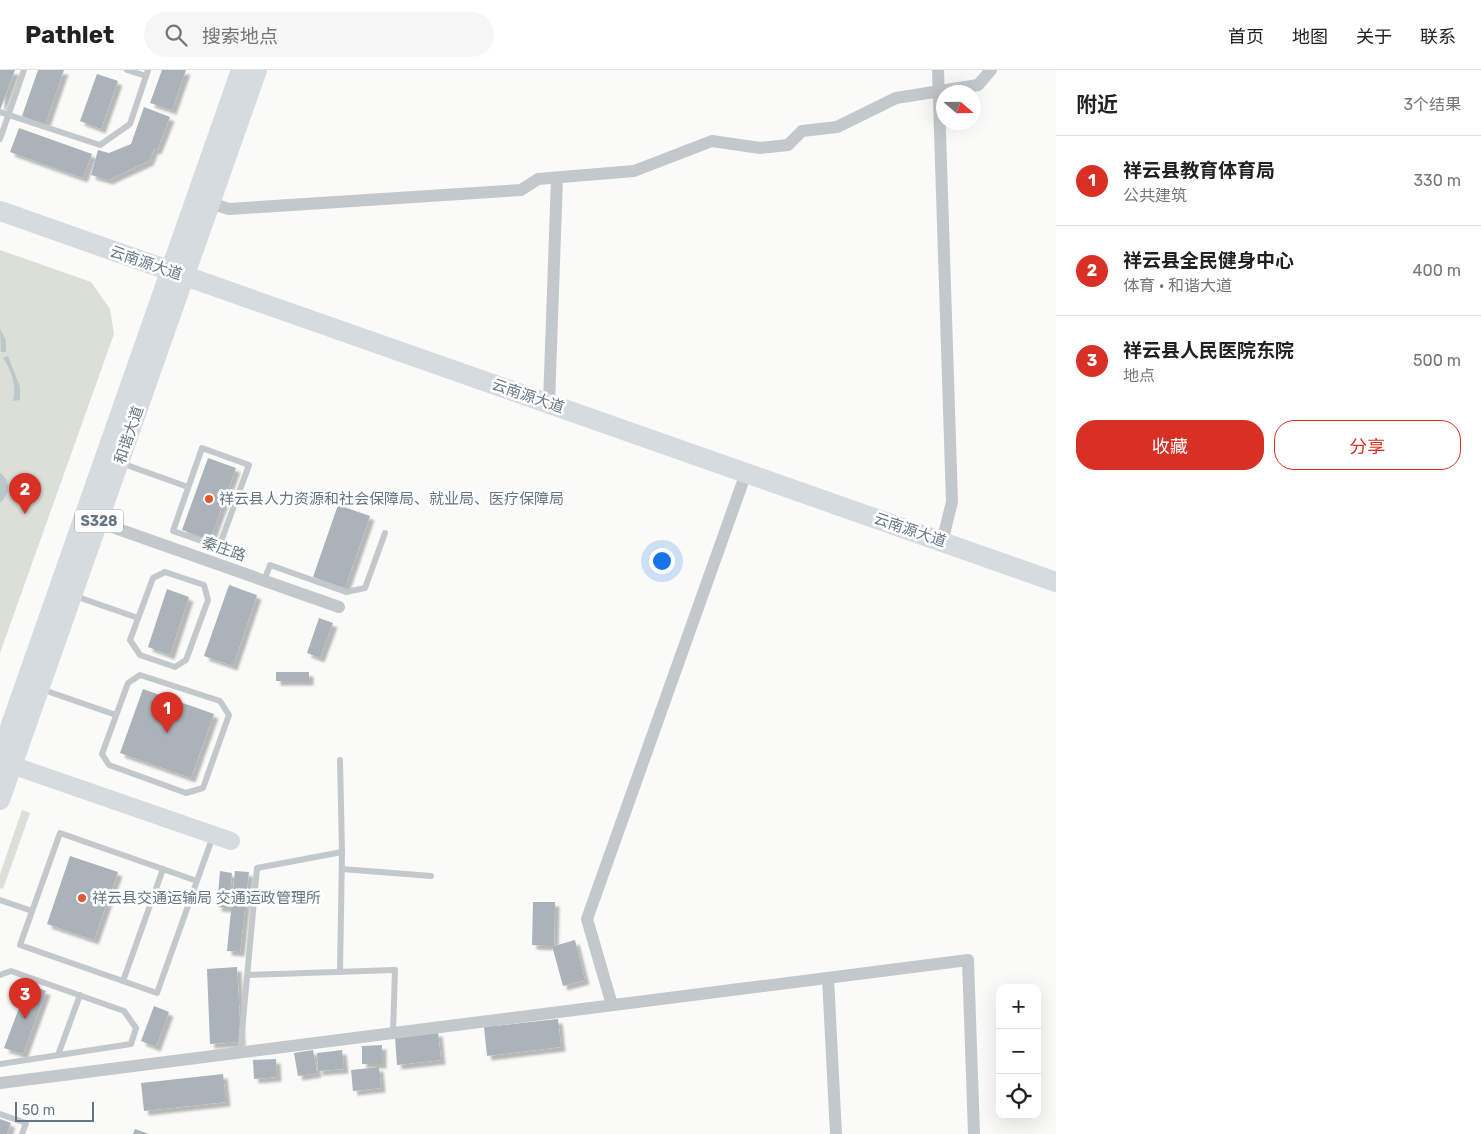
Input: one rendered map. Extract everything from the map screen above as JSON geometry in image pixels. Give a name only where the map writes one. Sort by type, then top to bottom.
[{"type":"main road","name":"和谐大道","points":[[4,760],[40,689],[119,463],[241,70]]},
{"type":"main road","name":"和谐大道","points":[[0,800],[4,760],[177,274],[210,203],[257,70]]},
{"type":"main road","name":"云南源大道","points":[[0,211],[1056,582]]},
{"type":"street","points":[[938,70],[938,85]]},
{"type":"street","points":[[978,85],[991,70]]},
{"type":"street","points":[[210,203],[229,209],[521,190],[538,179],[634,172],[712,141],[760,148],[788,145],[802,132],[837,127],[896,98],[936,90]]},
{"type":"street","points":[[939,130],[952,502],[942,542]]},
{"type":"street","points":[[549,404],[557,178]]},
{"type":"street","points":[[612,1006],[587,919],[746,473]]},
{"type":"street","name":"秦庄路","points":[[98,522],[339,607]]},
{"type":"street","points":[[4,760],[231,842]]},
{"type":"street","points":[[0,1083],[968,960],[974,1134]]},
{"type":"street","points":[[828,978],[836,1134]]},
{"type":"lane","points":[[0,139],[24,70]]},
{"type":"lane","points":[[0,112],[100,145],[130,124],[147,73],[127,70]]},
{"type":"lane","points":[[202,448],[248,465],[219,547],[173,531],[188,487],[202,448]]},
{"type":"lane","points":[[119,463],[188,487]]},
{"type":"lane","points":[[264,581],[270,565],[346,592],[365,588],[385,533]]},
{"type":"lane","points":[[165,572],[204,585],[208,600],[186,660],[175,667],[140,655],[130,640],[138,618],[153,578],[165,572]]},
{"type":"lane","points":[[72,595],[138,618]]},
{"type":"lane","points":[[140,675],[220,701],[229,715],[203,788],[186,793],[109,765],[102,754],[116,715],[128,682],[140,675]]},
{"type":"lane","points":[[40,689],[116,715]]},
{"type":"lane","points":[[340,760],[342,852],[340,972]]},
{"type":"lane","points":[[197,881],[60,833],[20,945],[157,993],[197,881],[213,835]]},
{"type":"lane","points":[[240,1053],[258,868],[342,852]]},
{"type":"lane","points":[[123,981],[163,869]]},
{"type":"lane","points":[[342,869],[431,876]]},
{"type":"lane","points":[[0,900],[32,912]]},
{"type":"lane","points":[[248,975],[395,970],[393,1033]]},
{"type":"lane","points":[[0,975],[11,971],[124,1011],[130,1016],[136,1028],[132,1044],[0,1064]]},
{"type":"lane","points":[[58,1055],[80,995]]},
{"type":"lane","points":[[0,1114],[26,1123],[22,1134]]},
{"type":"shaded area","points":[[0,250],[91,282],[110,309],[114,334],[0,653]]},
{"type":"shaded area","points":[[0,329],[6,340],[6,352],[1,352]]},
{"type":"shaded area","points":[[8,356],[20,387],[20,400],[13,401],[12,378],[3,358]]},
{"type":"shaded area","points":[[0,473],[4,476],[8,488],[6,496],[0,503]]},
{"type":"shaded area","points":[[22,810],[30,813],[3,889],[0,888],[0,874]]},
{"type":"building","points":[[0,70],[15,70],[0,110]]},
{"type":"building","points":[[38,70],[64,70],[45,125],[22,116]]},
{"type":"building","points":[[162,70],[186,70],[172,110],[150,103]]},
{"type":"building","points":[[97,74],[118,81],[101,129],[80,121]]},
{"type":"building","points":[[144,107],[170,117],[157,150],[154,149],[149,161],[108,180],[91,175],[98,150],[109,153],[131,144]]},
{"type":"building","points":[[19,128],[92,154],[83,178],[10,152]]},
{"type":"building","name":"祥云县人力资源和社会保障局、就业局、医疗保障局","points":[[208,458],[236,468],[210,540],[182,530]]},
{"type":"building","points":[[338,505],[370,516],[345,588],[313,577]]},
{"type":"building","points":[[229,585],[257,595],[233,666],[204,656]]},
{"type":"building","points":[[167,589],[189,597],[170,655],[148,647]]},
{"type":"building","points":[[319,618],[333,623],[320,658],[307,653]]},
{"type":"building","points":[[276,672],[309,672],[309,681],[276,681]]},
{"type":"building","points":[[143,689],[214,714],[191,778],[120,753]]},
{"type":"building","name":"祥云县交通运输局 交通运政管理所","points":[[70,856],[118,872],[94,940],[47,924]]},
{"type":"building","points":[[220,871],[232,873],[229,908],[217,907]]},
{"type":"building","points":[[235,871],[249,872],[240,952],[227,951]]},
{"type":"building","points":[[533,902],[555,902],[554,946],[575,940],[585,980],[563,986],[552,946],[532,945]]},
{"type":"building","points":[[237,967],[241,1042],[210,1044],[207,969]]},
{"type":"building","points":[[28,984],[46,991],[23,1054],[4,1048]]},
{"type":"building","points":[[154,1006],[169,1012],[156,1047],[141,1041]]},
{"type":"building","points":[[558,1019],[561,1047],[487,1056],[484,1027]]},
{"type":"building","points":[[438,1032],[441,1060],[397,1065],[395,1037]]},
{"type":"building","points":[[382,1045],[382,1064],[362,1064],[362,1046]]},
{"type":"building","points":[[313,1050],[317,1073],[298,1076],[294,1053]]},
{"type":"building","points":[[342,1050],[344,1069],[318,1071],[317,1053]]},
{"type":"building","points":[[276,1059],[277,1077],[254,1079],[253,1060]]},
{"type":"building","points":[[379,1067],[381,1088],[353,1091],[351,1070]]},
{"type":"building","points":[[223,1074],[226,1102],[144,1111],[141,1083]]},
{"type":"building","points":[[0,1119],[11,1123],[7,1134],[0,1134]]},
{"type":"building","points":[[135,1129],[149,1134],[133,1134]]},
{"type":"place","name":"祥云县人力资源和社会保障局、就业局、医疗保障局","points":[[209,499]]},
{"type":"place","name":"祥云县全民健身中心","points":[[25,514]]},
{"type":"place","name":"祥云县教育体育局","points":[[167,733]]},
{"type":"place","name":"祥云县交通运输局 交通运政管理所","points":[[82,898]]},
{"type":"place","name":"祥云县人民医院东院","points":[[25,1019]]}]
